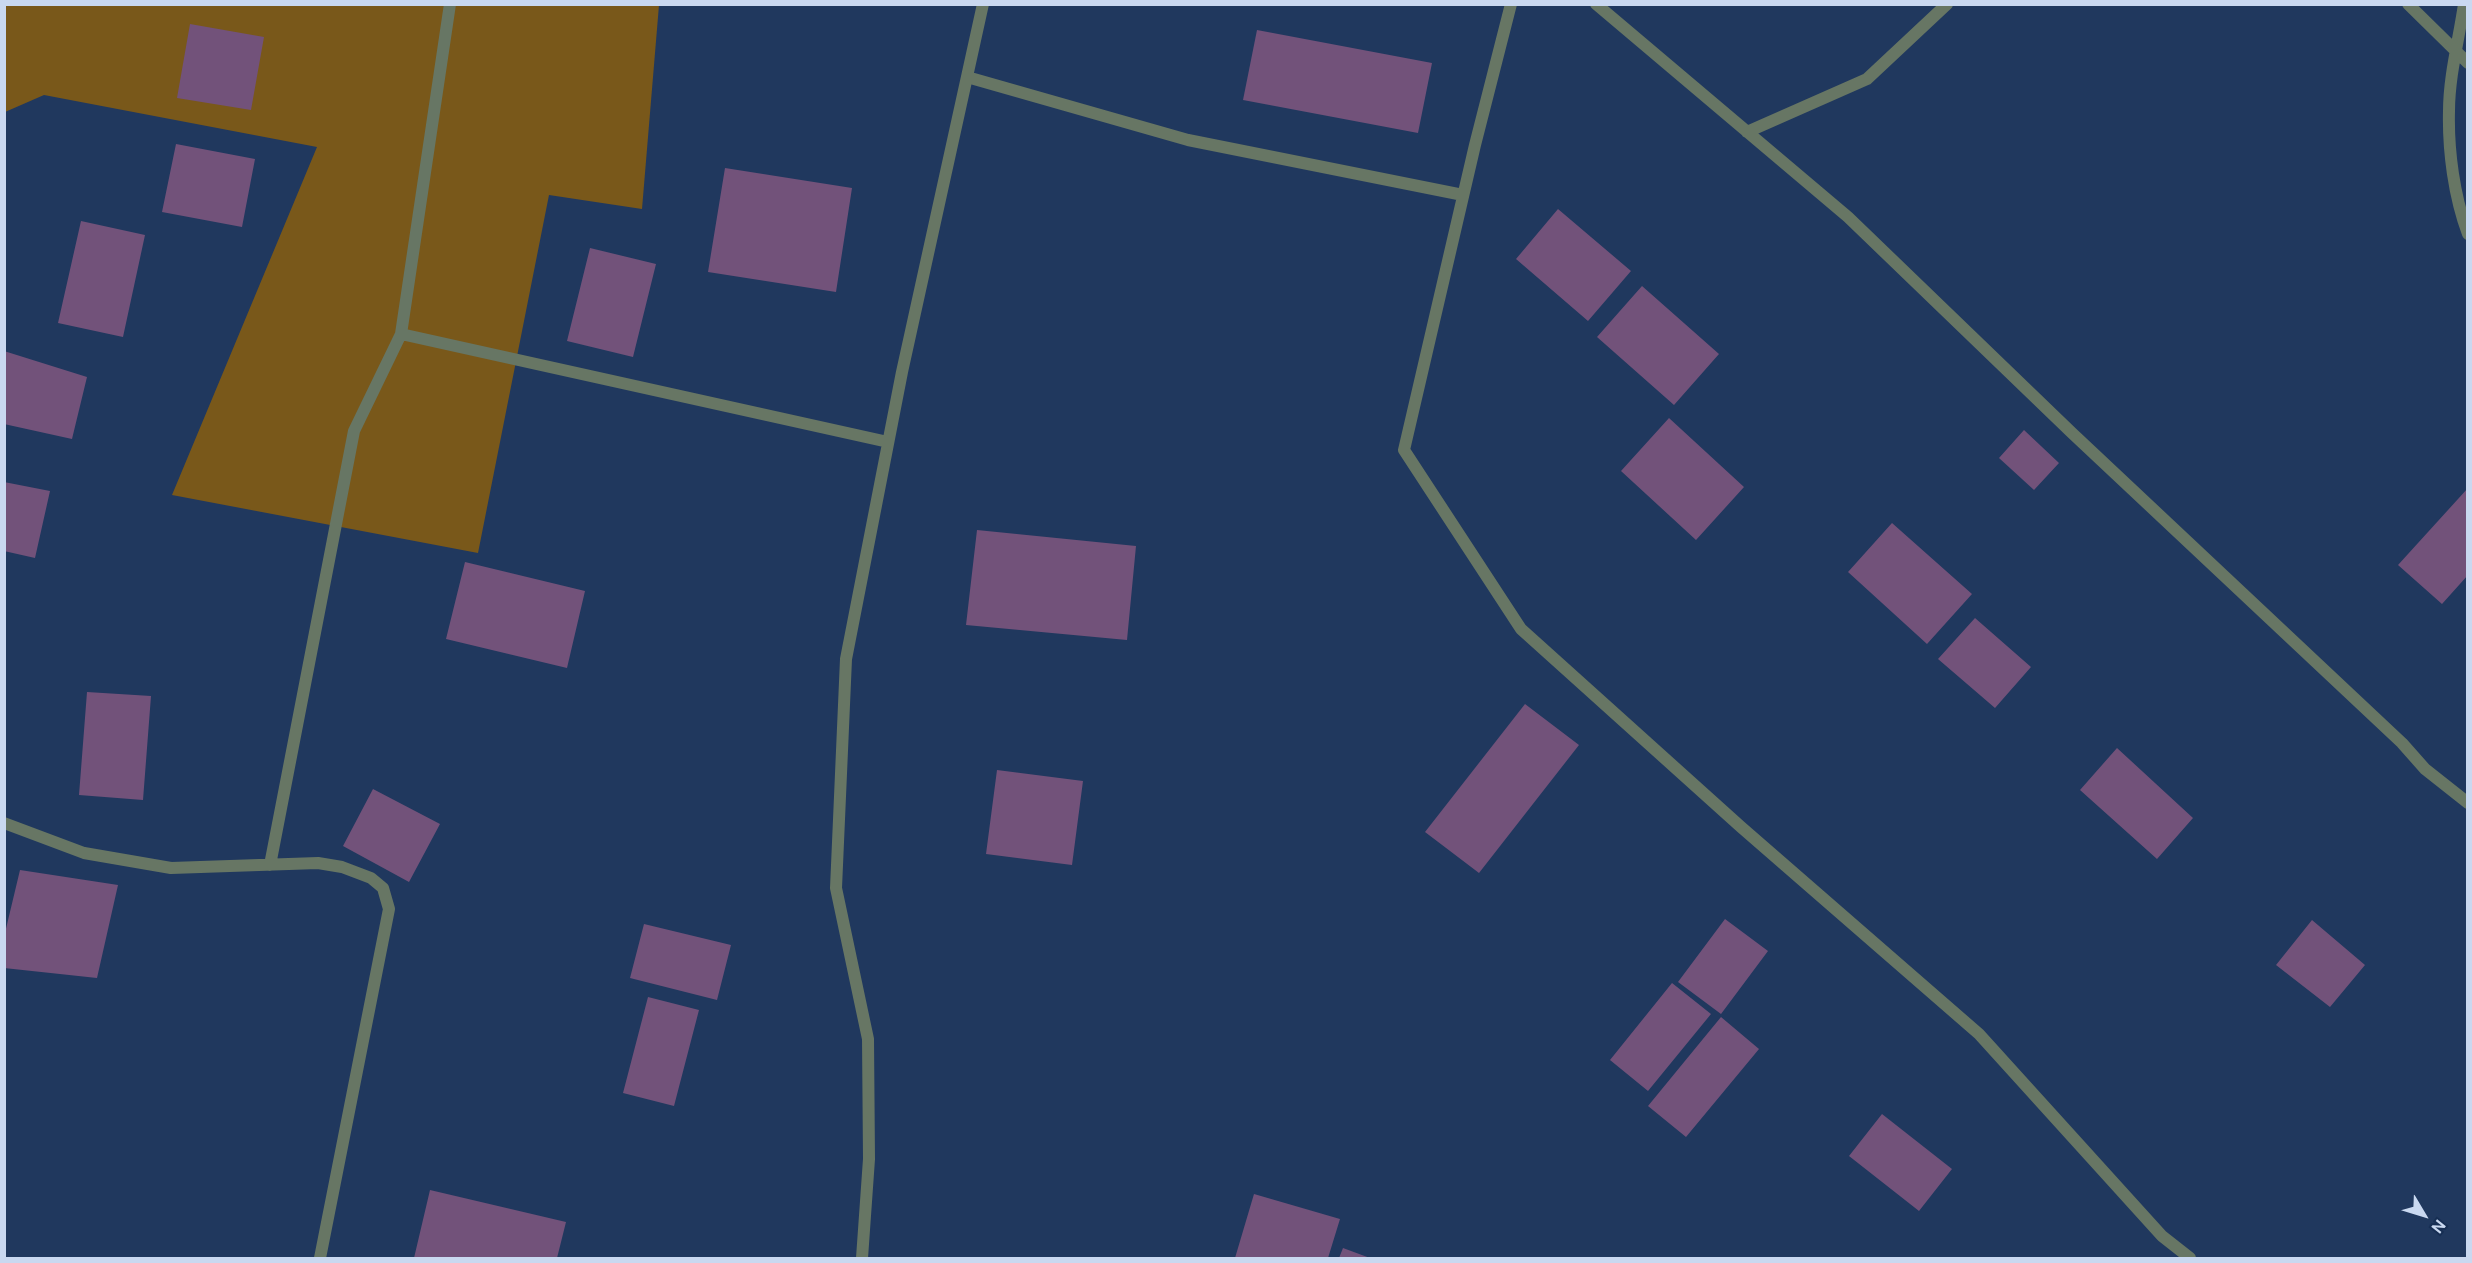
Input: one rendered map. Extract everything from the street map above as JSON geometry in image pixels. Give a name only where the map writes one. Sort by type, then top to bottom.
[{"type":"street","points":[[270,865],[354,432],[402,334],[450,4]]},
{"type":"street","points":[[862,1258],[869,1160],[868,1039],[836,888],[846,659],[888,442],[983,4]]},
{"type":"street","points":[[1511,4],[1463,195],[1404,450],[1521,629],[1741,827],[1979,1034],[2162,1236],[2190,1258]]},
{"type":"street","points":[[1596,4],[1848,217],[2072,433],[2394,735],[2425,769],[2468,803]]},
{"type":"street","points":[[1747,132],[1867,79],[1947,4]]},
{"type":"street","points":[[2408,4],[2468,63]]},
{"type":"street","points":[[2464,4],[2449,108],[2451,154],[2468,234]]},
{"type":"street","points":[[967,77],[1188,140],[1463,195]]},
{"type":"street","points":[[402,334],[888,442]]},
{"type":"street","points":[[4,823],[84,853],[171,868],[318,863],[359,872],[383,888],[389,909],[320,1258]]},
{"type":"shaded area","points":[[5,5],[659,5],[642,209],[549,195],[478,553],[172,495],[317,147],[44,95],[5,112]]},
{"type":"building","points":[[190,24],[264,37],[251,110],[177,98]]},
{"type":"building","points":[[1257,30],[1432,63],[1418,133],[1243,100]]},
{"type":"building","points":[[176,144],[255,159],[242,227],[162,212]]},
{"type":"building","points":[[725,168],[852,188],[836,292],[708,272]]},
{"type":"building","points":[[1558,209],[1631,271],[1588,321],[1516,259]]},
{"type":"building","points":[[81,221],[145,235],[123,337],[58,323]]},
{"type":"building","points":[[590,248],[656,264],[633,357],[567,341]]},
{"type":"building","points":[[1642,286],[1719,354],[1674,405],[1597,337]]},
{"type":"building","points":[[4,351],[87,377],[72,439],[4,424]]},
{"type":"building","points":[[1669,418],[1744,487],[1696,540],[1621,471]]},
{"type":"building","points":[[2024,430],[2059,463],[2034,490],[1999,458]]},
{"type":"building","points":[[4,482],[50,491],[35,558],[4,551]]},
{"type":"building","points":[[2468,488],[2468,575],[2442,604],[2398,565]]},
{"type":"building","points":[[1892,523],[1972,594],[1927,644],[1848,572]]},
{"type":"building","points":[[977,530],[1136,546],[1127,640],[966,625]]},
{"type":"building","points":[[465,562],[585,591],[567,668],[446,639]]},
{"type":"building","points":[[1975,618],[2031,667],[1995,708],[1938,659]]},
{"type":"building","points":[[87,692],[151,696],[143,800],[79,795]]},
{"type":"building","points":[[1525,704],[1579,745],[1479,873],[1425,832]]},
{"type":"building","points":[[2117,748],[2193,818],[2157,859],[2080,790]]},
{"type":"building","points":[[997,770],[1083,781],[1072,865],[986,854]]},
{"type":"building","points":[[373,789],[440,824],[409,882],[343,846]]},
{"type":"building","points":[[20,870],[118,885],[97,978],[4,968],[4,937]]},
{"type":"building","points":[[1725,919],[1768,951],[1721,1014],[1678,982]]},
{"type":"building","points":[[2312,920],[2365,965],[2330,1007],[2276,965]]},
{"type":"building","points":[[644,924],[731,945],[717,1000],[630,978]]},
{"type":"building","points":[[1672,983],[1711,1014],[1648,1091],[1610,1060]]},
{"type":"building","points":[[648,997],[699,1010],[674,1106],[623,1093]]},
{"type":"building","points":[[1721,1017],[1759,1049],[1686,1137],[1648,1106]]},
{"type":"building","points":[[1882,1114],[1952,1169],[1919,1211],[1849,1156]]},
{"type":"building","points":[[430,1190],[566,1222],[557,1258],[414,1258]]},
{"type":"building","points":[[1254,1194],[1340,1219],[1328,1258],[1235,1258]]},
{"type":"building","points":[[1343,1248],[1370,1258],[1339,1258]]}]
